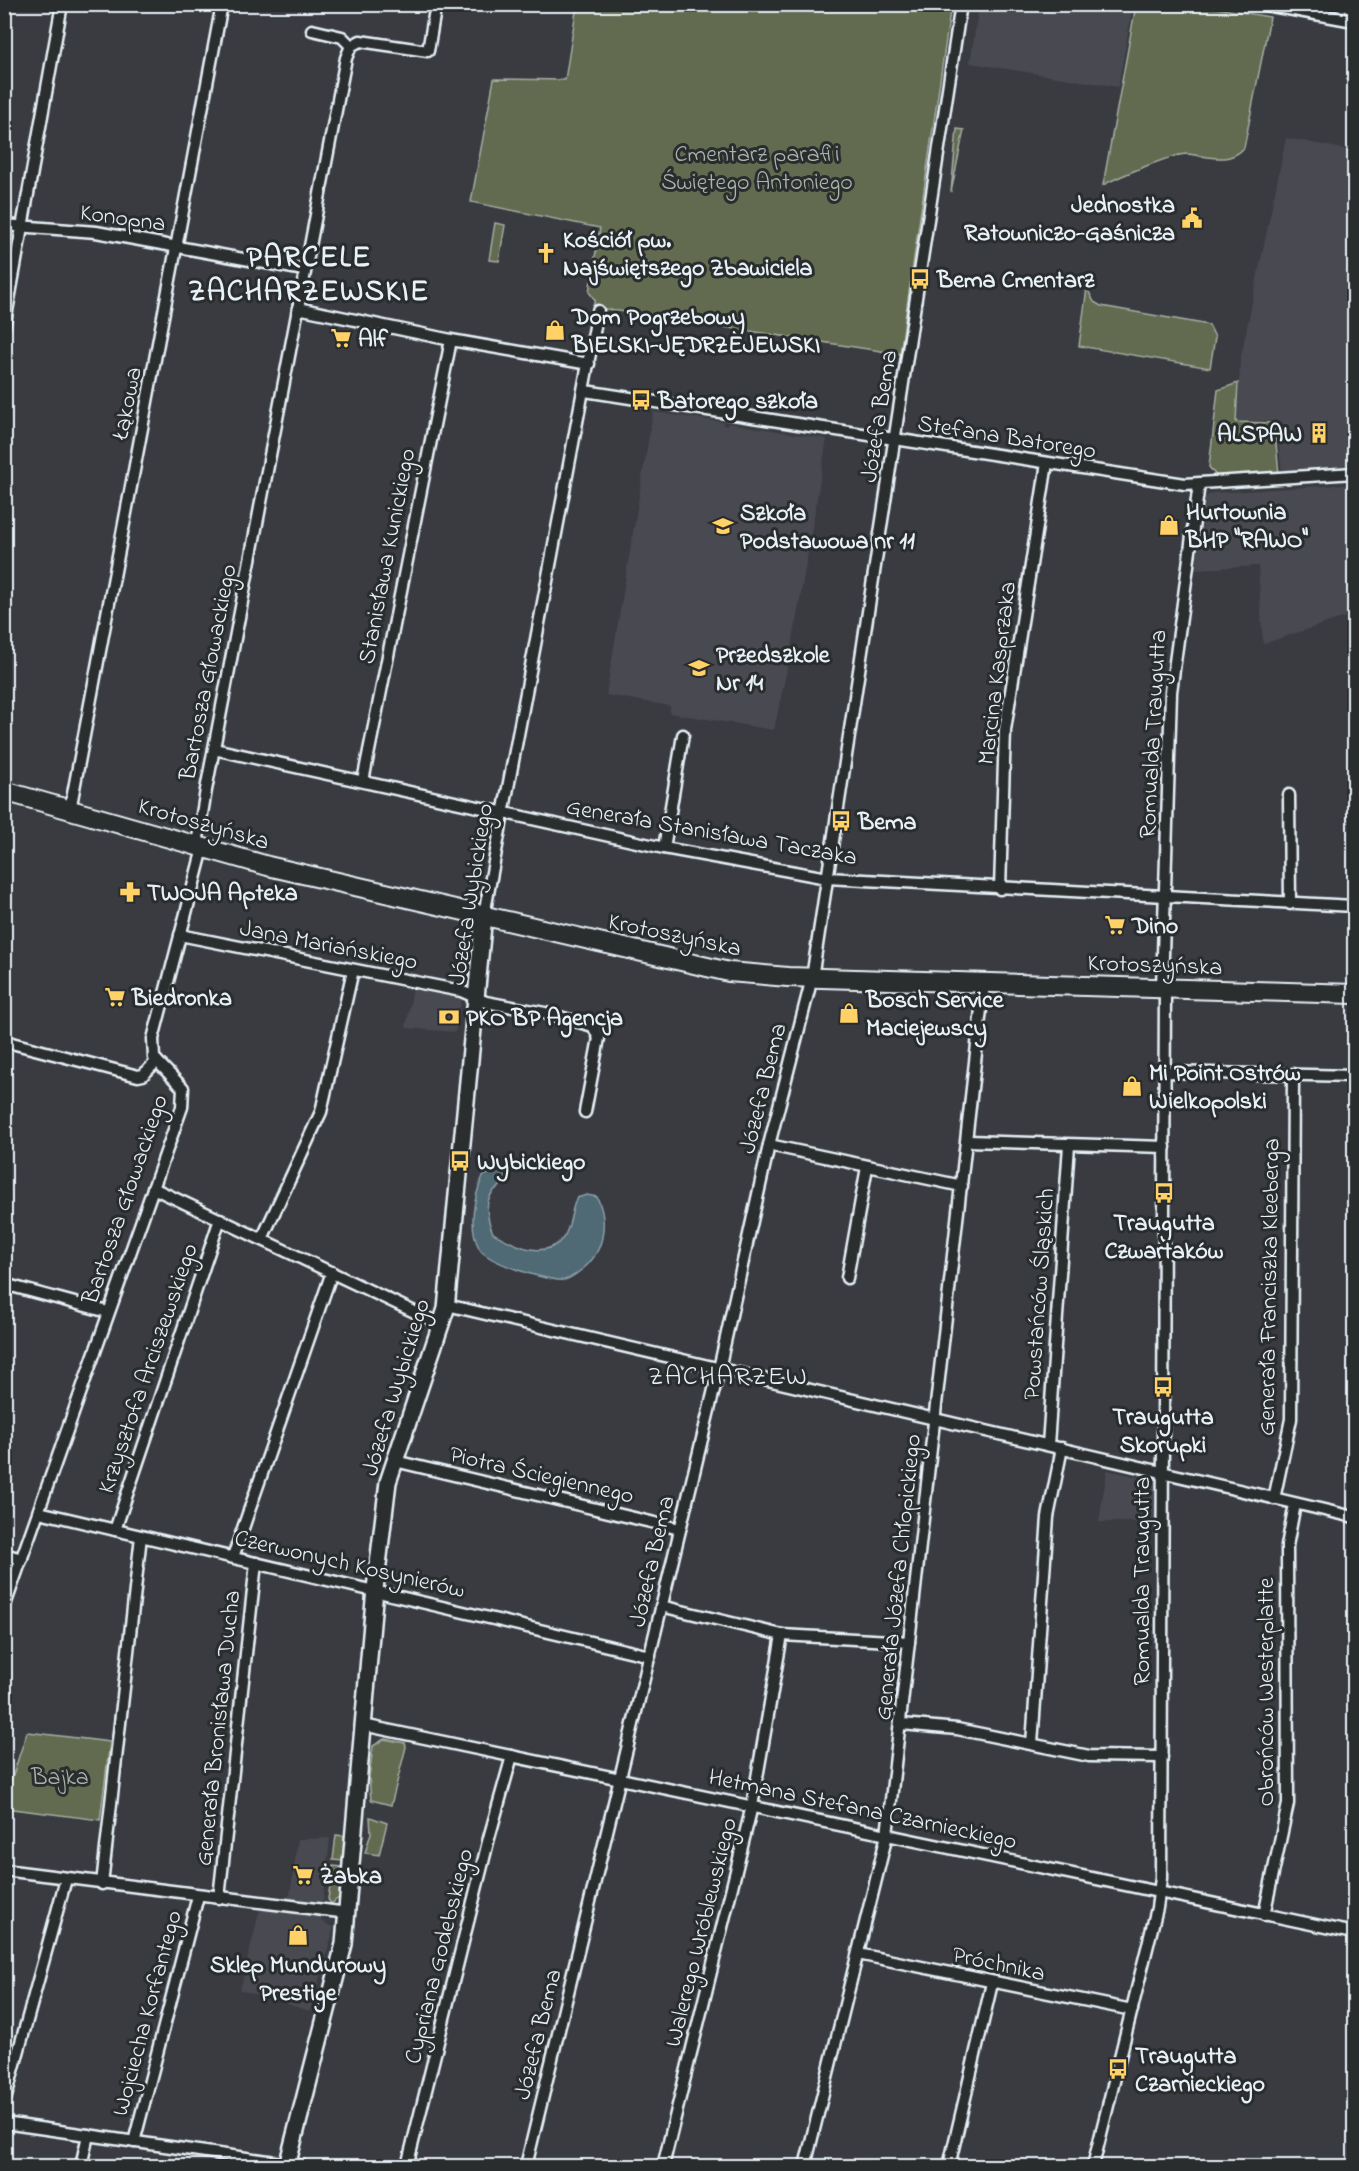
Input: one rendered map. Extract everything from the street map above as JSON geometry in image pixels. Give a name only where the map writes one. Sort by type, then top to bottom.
[{"type":"main road","name":"Krotoszyńska","points":[[4,791],[198,847],[363,889],[729,972],[812,978],[1354,994]]},
{"type":"street","points":[[4,328],[62,4]]},
{"type":"street","name":"Łąkowa","points":[[70,810],[222,4]]},
{"type":"street","points":[[312,30],[342,37],[351,46],[360,41],[428,51],[436,4]]},
{"type":"street","name":"Józefa Bema","points":[[526,2166],[719,1369],[769,1145],[812,978],[961,4]]},
{"type":"street","points":[[1260,4],[1354,21]]},
{"type":"street","name":"Bartosza Głowackiego","points":[[4,1608],[183,1102],[180,1084],[156,1061],[153,1053],[153,1039],[201,856],[198,847],[214,749],[304,270],[346,58],[351,46]]},
{"type":"street","name":"Konopna","points":[[4,225],[96,232],[304,270]]},
{"type":"street","points":[[298,308],[451,340],[589,364]]},
{"type":"street","name":"Józefa Wybickiego","points":[[293,2166],[344,1944],[384,1502],[394,1461],[447,1305],[484,915],[585,391],[598,311]]},
{"type":"street","name":"Stanisława Kunickiego","points":[[363,781],[451,340]]},
{"type":"street","name":"Stefana Batorego","points":[[585,391],[1047,463],[1199,484],[1354,473]]},
{"type":"street","name":"Marcina Kasprzaka","points":[[1000,889],[1005,730],[1047,463]]},
{"type":"street","name":"Romualda Traugutta","points":[[1093,2166],[1160,1892],[1165,1147],[1164,897],[1173,665],[1199,484]]},
{"type":"street","points":[[664,848],[683,735]]},
{"type":"street","name":"Generała Stanisława Taczaka","points":[[214,749],[664,848],[827,878],[1000,889],[1354,906]]},
{"type":"street","points":[[1289,795],[1290,904]]},
{"type":"street","name":"Jana Mariańskiego","points":[[180,935],[461,991],[476,998],[593,1026],[599,1038],[585,1112]]},
{"type":"street","points":[[262,1239],[321,1112],[353,970]]},
{"type":"street","name":"Generała Józefa Chłopickiego","points":[[805,2166],[887,1835],[902,1724],[909,1642],[968,1141],[984,983]]},
{"type":"street","points":[[4,1041],[138,1076],[143,1075],[156,1061]]},
{"type":"street","points":[[1165,1072],[1354,1076]]},
{"type":"street","name":"Generała Franciszka Kleeberga","points":[[1274,1499],[1291,1419],[1293,1074]]},
{"type":"street","points":[[968,1141],[1165,1147]]},
{"type":"street","points":[[769,1145],[962,1186]]},
{"type":"street","name":"Powstańców Śląskich","points":[[1048,1446],[1069,1145]]},
{"type":"street","points":[[847,1278],[867,1167]]},
{"type":"street","points":[[153,1188],[442,1325]]},
{"type":"street","name":"Krzysztofa Arciszewskiego","points":[[115,1530],[220,1219]]},
{"type":"street","points":[[233,1557],[332,1272]]},
{"type":"street","points":[[4,1284],[108,1312]]},
{"type":"street","points":[[447,1305],[1354,1517]]},
{"type":"street","points":[[1032,1744],[1048,1517],[1062,1448]]},
{"type":"street","name":"Piotra Ściegiennego","points":[[394,1461],[680,1529]]},
{"type":"street","name":"Obrońców Westerplatte","points":[[1264,1915],[1288,1804],[1287,1546],[1295,1504]]},
{"type":"street","name":"Czerwonych Kosynierów","points":[[39,1512],[375,1589],[650,1656]]},
{"type":"street","points":[[102,1884],[141,1536]]},
{"type":"street","points":[[4,1554],[22,1559]]},
{"type":"street","name":"Generała Bronisława Ducha","points":[[219,1898],[256,1563]]},
{"type":"street","points":[[661,1606],[782,1635],[909,1642]]},
{"type":"street","name":"Walerego Wróblewskiego","points":[[663,2166],[752,1806],[782,1635]]},
{"type":"street","points":[[902,1724],[957,1729],[1089,1755],[1162,1757]]},
{"type":"street","name":"Hetmana Stefana Czarnieckiego","points":[[363,1725],[1354,1933]]},
{"type":"street","name":"Cypriana Godebskiego","points":[[407,2166],[512,1756]]},
{"type":"street","points":[[4,1870],[348,1913]]},
{"type":"street","points":[[4,2104],[66,1879]]},
{"type":"street","name":"Wojciecha Korfantego","points":[[134,2142],[198,1896]]},
{"type":"street","name":"Próchnika","points":[[858,1953],[992,1983],[1132,2010]]},
{"type":"street","points":[[950,2166],[992,1983]]},
{"type":"street","points":[[4,2123],[293,2166]]},
{"type":"street","points":[[81,2166],[88,2135]]},
{"type":"shaded area","points":[[979,5],[1133,5],[1118,87],[970,63]]},
{"type":"shaded area","name":"ALSPAW","points":[[1286,138],[1354,151],[1354,467],[1282,472],[1276,421],[1237,421],[1240,361]]},
{"type":"shaded area","name":"Szkoła Podstawowa nr 11","points":[[653,412],[723,422],[723,425],[727,426],[728,423],[827,439],[793,641],[774,730],[670,713],[670,706],[606,695]]},
{"type":"shaded area","points":[[1354,484],[1354,614],[1263,644],[1258,566],[1196,569],[1205,497],[1213,493]]},
{"type":"shaded area","points":[[413,987],[462,998],[455,1032],[406,1028]]},
{"type":"shaded area","points":[[1107,1470],[1157,1481],[1158,1522],[1099,1522]]},
{"type":"shaded area","points":[[330,1838],[321,1921],[334,1928],[310,2011],[240,1990],[259,1912],[290,1895],[298,1839]]},
{"type":"green space","name":"Cmentarz parafii Świętego Antoniego","points":[[577,5],[951,5],[900,354],[592,307],[595,300],[589,292],[600,228],[471,202],[494,79],[565,80]]},
{"type":"green space","points":[[1136,5],[1199,5],[1270,17],[1244,148],[1225,158],[1180,155],[1103,185]]},
{"type":"green space","points":[[957,129],[964,130],[951,192]]},
{"type":"green space","points":[[495,223],[505,225],[499,261],[489,260]]},
{"type":"green space","points":[[1087,288],[1094,302],[1101,306],[1209,325],[1215,337],[1210,368],[1079,346]]},
{"type":"green space","points":[[1238,383],[1236,422],[1274,423],[1279,474],[1218,478],[1209,467],[1218,390]]},
{"type":"green space","name":"Bajka","points":[[27,1732],[110,1742],[100,1820],[5,1808],[5,1799]]},
{"type":"green space","points":[[384,1739],[405,1743],[406,1747],[391,1805],[371,1800],[369,1778],[373,1746]]},
{"type":"green space","points":[[370,1817],[387,1823],[379,1855],[365,1853],[371,1833]]},
{"type":"green space","points":[[336,1835],[345,1836],[343,1861],[333,1860]]},
{"type":"green space","points":[[333,1866],[342,1867],[339,1894],[341,1896],[331,1904],[328,1899]]},
{"type":"water","points":[[495,1171],[505,1174],[507,1180],[493,1191],[488,1202],[488,1218],[493,1233],[528,1249],[547,1249],[555,1245],[566,1233],[577,1198],[587,1195],[597,1197],[603,1217],[602,1237],[599,1247],[588,1264],[570,1278],[556,1280],[505,1265],[479,1248],[474,1230],[473,1212],[483,1176]]},
{"type":"place","name":"Jednostka Ratowniczo-Gaśnicza","points":[[1192,218]]},
{"type":"place","name":"Kościół pw. Najświętszego Zbawiciela","points":[[546,253]]},
{"type":"place","name":"Bema Cmentarz","points":[[920,279]]},
{"type":"place","name":"Dom Pogrzebowy BIELSKI-JĘDRZEJEWSKI","points":[[555,330]]},
{"type":"place","name":"Alf","points":[[341,338]]},
{"type":"place","name":"Batorego szkoła","points":[[641,400]]},
{"type":"place","name":"ALSPAW","points":[[1319,433]]},
{"type":"place","name":"Hurtownia BHP \"RAWO\"","points":[[1169,525]]},
{"type":"place","name":"Szkoła Podstawowa nr 11","points":[[723,526]]},
{"type":"place","name":"Przedszkole Nr 14","points":[[699,668]]},
{"type":"place","name":"Bema","points":[[841,821]]},
{"type":"place","name":"TWOJA Apteka","points":[[130,892]]},
{"type":"place","name":"Dino","points":[[1115,925]]},
{"type":"place","name":"Biedronka","points":[[115,997]]},
{"type":"place","name":"Bosch Service Maciejewscy","points":[[849,1013]]},
{"type":"place","name":"PKO BP Agencja","points":[[449,1017]]},
{"type":"place","name":"Mi Point Ostrów Wielkopolski","points":[[1132,1086]]},
{"type":"place","name":"Wybickiego","points":[[460,1161]]},
{"type":"place","name":"Traugutta Czwartaków","points":[[1164,1193]]},
{"type":"place","name":"Traugutta Skorupki","points":[[1163,1387]]},
{"type":"place","name":"Żabka","points":[[303,1875]]},
{"type":"place","name":"Sklep Mundurowy Prestige","points":[[298,1935]]},
{"type":"place","name":"Traugutta Czarnieckiego","points":[[1118,2069]]},
{"type":"district","name":"PARCELE ZACHARZEWSKIE","points":[[309,273]]},
{"type":"district","name":"ZACHARZEW","points":[[728,1375]]}]
